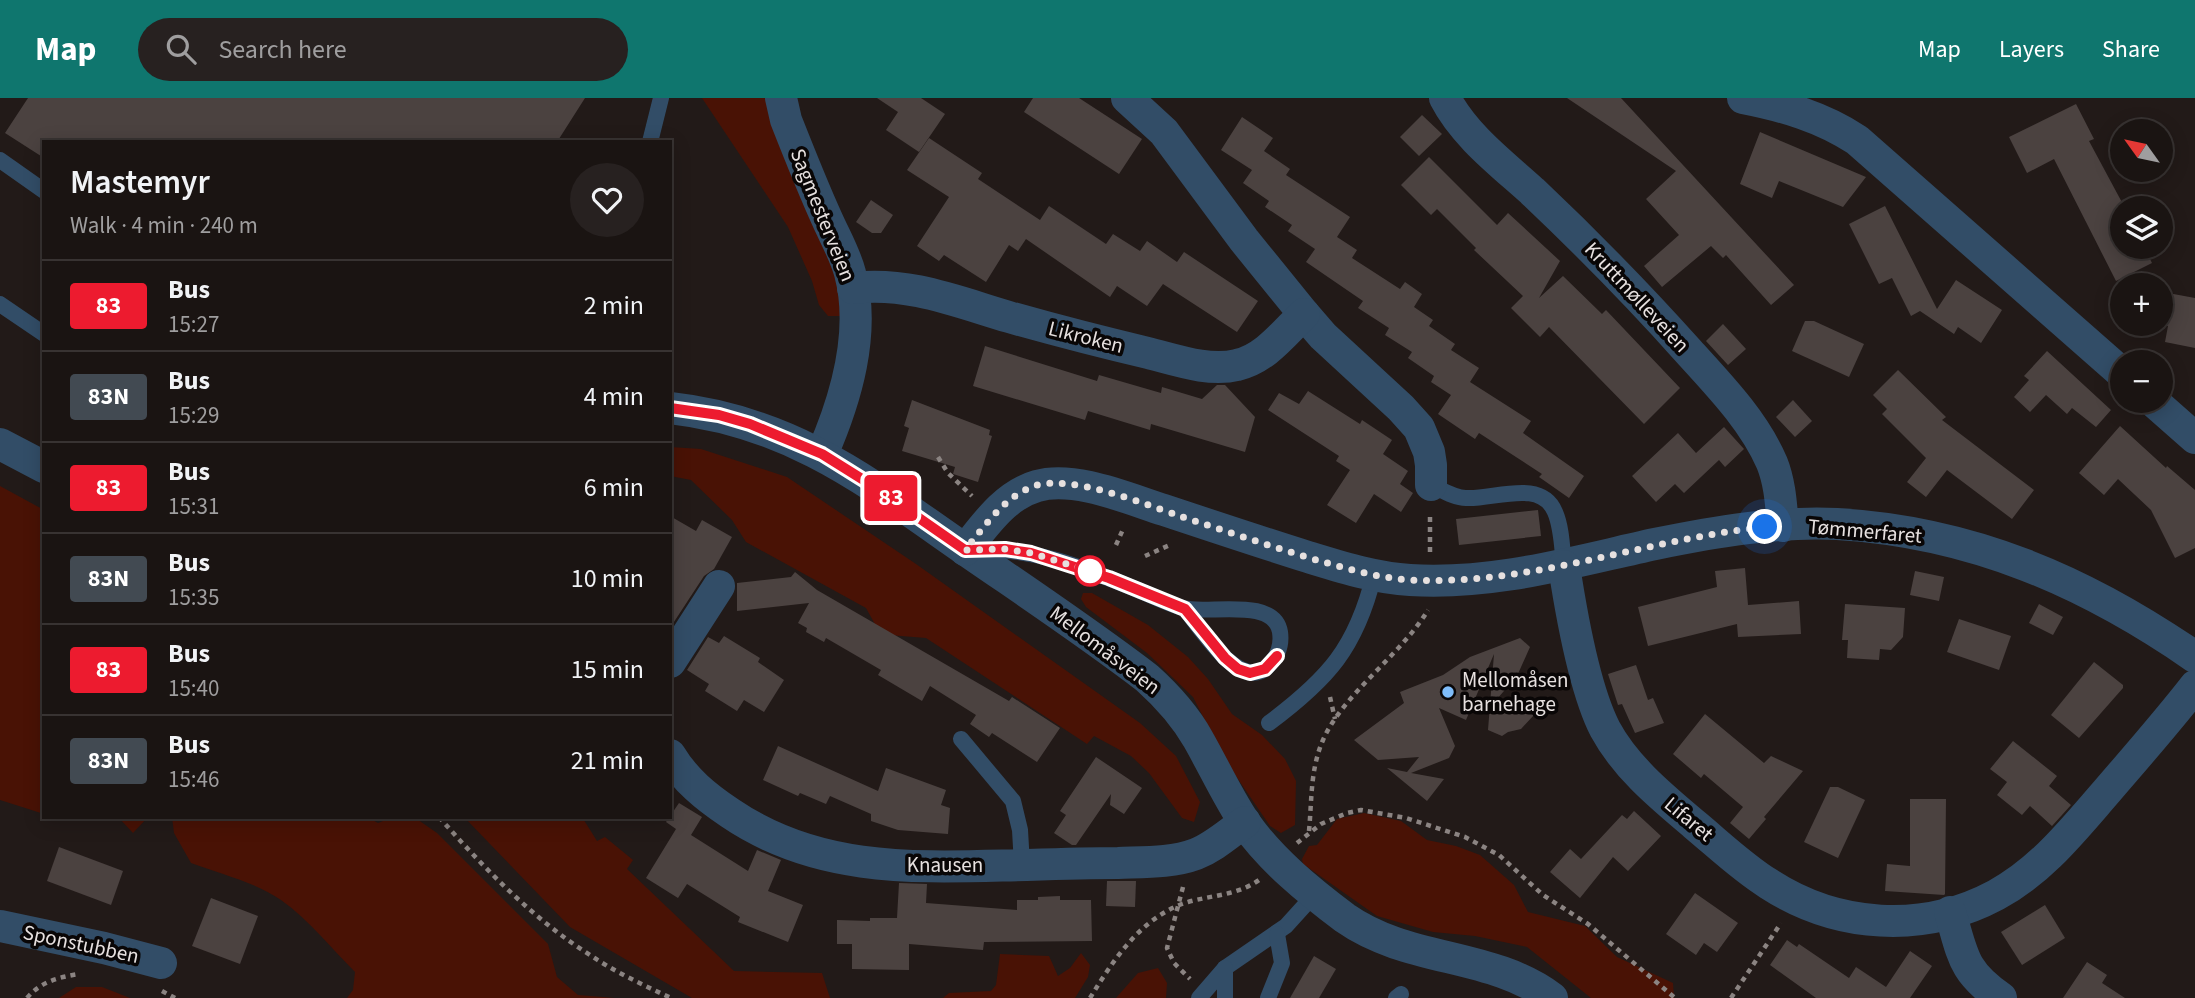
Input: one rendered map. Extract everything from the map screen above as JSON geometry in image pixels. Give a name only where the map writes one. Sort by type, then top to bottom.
[{"type":"street","name":"Sagmesterveien","points":[[781,98],[797,149],[845,257],[853,288],[855,334],[851,365],[840,413],[822,454]]},
{"type":"street","points":[[1127,98],[1164,132],[1252,250],[1323,336],[1419,428],[1429,452],[1431,485]]},
{"type":"street","name":"Kruttmølleveien","points":[[1445,98],[1463,126],[1606,262],[1703,367],[1752,427],[1772,462],[1779,489],[1783,526]]},
{"type":"street","points":[[1743,98],[1809,106],[1870,150],[2110,362]]},
{"type":"street","name":"Likroken","points":[[853,288],[875,285],[907,288],[1083,337],[1209,366],[1235,366],[1258,356],[1270,348],[1304,314]]},
{"type":"street","name":"Mellomåsveien","points":[[672,408],[719,415],[750,424],[822,454],[870,484],[1108,649],[1163,692],[1198,738],[1245,822],[1267,849],[1315,894],[1348,919],[1385,940],[1408,949],[1472,963],[1510,975],[1529,983],[1552,998]]},
{"type":"street","points":[[2167,413],[2195,438]]},
{"type":"street","points":[[0,443],[42,466]]},
{"type":"street","name":"Tømmerfaret","points":[[965,550],[1004,504],[1035,486],[1065,483],[1141,503],[1374,575],[1430,581],[1483,580],[1564,566],[1707,535],[1783,526],[1836,524],[1932,537],[2026,564],[2089,592],[2157,631],[2195,657]]},
{"type":"street","name":"Lifaret","points":[[1564,566],[1598,713],[1612,741],[1632,766],[1662,796],[1749,870],[1794,898],[1827,912],[1872,922],[1909,921],[1950,912],[1993,897],[2035,869],[2076,827],[2195,686]]},
{"type":"street","points":[[672,659],[719,586]]},
{"type":"street","name":"Knausen","points":[[672,758],[686,778],[699,790],[770,837],[816,853],[854,862],[889,865],[1022,865],[1150,862],[1175,859],[1208,848],[1245,822]]},
{"type":"street","points":[[1950,912],[1969,970],[1981,984],[2001,998]]},
{"type":"street","name":"Sponstubben","points":[[0,926],[117,951],[160,976]]},
{"type":"lane","points":[[650,140],[661,98]]},
{"type":"lane","points":[[0,160],[42,190]]},
{"type":"lane","points":[[0,304],[42,333]]},
{"type":"lane","points":[[1431,485],[1469,499],[1522,493],[1540,496],[1553,507],[1556,514],[1564,566]]},
{"type":"lane","points":[[965,550],[1005,549],[1031,553],[1109,578],[1185,609],[1249,610],[1269,617],[1279,628],[1281,641],[1277,656],[1265,669],[1250,673],[1238,669],[1218,650],[1185,609]]},
{"type":"lane","points":[[1269,723],[1311,690],[1342,656],[1355,632],[1374,575]]},
{"type":"lane","points":[[961,738],[1013,802],[1020,830],[1022,865]]},
{"type":"lane","points":[[1202,994],[1226,968],[1277,934],[1300,914],[1315,894]]},
{"type":"lane","points":[[1268,998],[1282,963],[1277,934]]},
{"type":"lane","points":[[1225,998],[1226,968]]},
{"type":"path","points":[[938,457],[948,473],[993,516]]},
{"type":"path","points":[[1431,485],[1430,606],[1421,621],[1344,708],[1322,742],[1311,785],[1309,832],[1347,813],[1376,811],[1406,818],[1475,842],[1499,855],[1544,895],[1588,924],[1675,998]]},
{"type":"path","points":[[1116,545],[1124,527]]},
{"type":"path","points":[[1145,556],[1173,543]]},
{"type":"path","points":[[441,819],[493,875],[569,940],[612,969],[671,998]]},
{"type":"path","points":[[1090,998],[1128,943],[1158,916],[1177,906],[1242,891],[1263,877]]},
{"type":"path","points":[[1731,998],[1772,938],[1794,898]]},
{"type":"path","points":[[1177,906],[1169,936],[1169,955],[1202,994]]},
{"type":"path","points":[[27,998],[35,989],[48,982],[87,973]]},
{"type":"path","points":[[160,976],[176,998]]},
{"type":"shaded area","points":[[702,98],[769,98],[836,269],[842,316],[828,316],[819,305],[812,281],[788,227]]},
{"type":"shaded area","points":[[672,447],[701,449],[787,477],[916,564],[1140,723],[1176,756],[1200,802],[1194,822],[1182,818],[1149,773],[1131,756],[1094,736],[1087,744],[926,638],[889,635],[876,626],[866,608],[746,542],[732,520],[691,480],[672,476]]},
{"type":"shaded area","points":[[0,486],[42,509],[42,813],[0,800]]},
{"type":"shaded area","points":[[1083,593],[1092,593],[1148,625],[1188,657],[1208,679],[1232,714],[1262,735],[1285,759],[1296,781],[1295,825],[1281,833],[1270,826],[1225,760],[1193,697],[1147,653],[1086,607],[1081,599]]},
{"type":"shaded area","points":[[1364,813],[1401,821],[1427,840],[1456,846],[1480,855],[1514,885],[1528,912],[1585,926],[1617,957],[1673,983],[1674,998],[1591,998],[1527,947],[1475,936],[1433,932],[1377,916],[1303,864],[1302,859],[1309,846],[1317,845],[1337,819]]},
{"type":"shaded area","points":[[120,819],[146,819],[133,833]]},
{"type":"shaded area","points":[[172,819],[371,819],[378,823],[388,819],[417,819],[437,833],[548,944],[557,977],[578,995],[615,998],[347,998],[353,990],[355,972],[320,934],[271,894],[249,883],[191,863],[174,833]]},
{"type":"shaded area","points":[[466,819],[583,819],[597,841],[605,837],[633,860],[627,869],[734,971],[822,973],[830,998],[692,998],[570,927]]},
{"type":"shaded area","points":[[1081,953],[1090,965],[1088,977],[1075,998],[943,998],[949,993],[991,991],[996,985],[1000,954],[1049,956],[1058,976],[1070,968]]},
{"type":"shaded area","points":[[1158,968],[1167,983],[1166,998],[1116,998],[1138,973]]},
{"type":"shaded area","points":[[76,987],[102,987],[130,998],[59,998]]},
{"type":"building","points":[[28,98],[585,98],[558,140],[42,140],[42,157],[5,133]]},
{"type":"building","points":[[877,98],[921,98],[945,114],[919,152],[886,130],[898,112]]},
{"type":"building","points":[[1033,98],[1079,98],[1142,139],[1119,174],[1024,112]]},
{"type":"building","points":[[1567,98],[1621,98],[1794,285],[1771,305],[1726,255],[1723,258],[1711,246],[1662,287],[1644,266],[1679,235],[1646,199],[1676,171]]},
{"type":"building","points":[[2076,104],[2094,139],[2089,141],[2119,196],[2110,196],[2110,259],[2150,259],[2152,263],[2132,273],[2112,273],[2054,159],[2027,173],[2009,137]]},
{"type":"building","points":[[1422,115],[1442,134],[1419,156],[1400,137]]},
{"type":"building","points":[[1242,117],[1273,138],[1264,151],[1290,169],[1286,175],[1350,217],[1337,237],[1357,250],[1352,258],[1400,289],[1405,282],[1422,294],[1414,307],[1433,320],[1429,326],[1455,344],[1451,350],[1479,368],[1470,382],[1531,421],[1523,433],[1584,476],[1569,498],[1539,477],[1542,474],[1479,433],[1475,439],[1438,414],[1451,395],[1431,382],[1434,376],[1408,358],[1412,352],[1385,335],[1389,328],[1358,308],[1363,301],[1306,262],[1315,249],[1288,231],[1292,225],[1265,207],[1269,201],[1243,183],[1252,170],[1221,150]]},
{"type":"building","points":[[1760,132],[1866,177],[1843,207],[1779,181],[1772,198],[1740,184]]},
{"type":"building","points":[[929,138],[982,173],[978,179],[1040,220],[1049,206],[1106,244],[1113,234],[1140,251],[1147,241],[1177,262],[1184,252],[1258,301],[1237,332],[1163,284],[1147,306],[1117,286],[1110,297],[1026,239],[1018,251],[1009,245],[986,282],[944,255],[939,261],[917,246],[949,197],[907,170]]},
{"type":"building","points":[[1429,157],[1497,225],[1508,213],[1560,261],[1539,298],[1563,276],[1602,314],[1606,310],[1680,388],[1644,424],[1549,327],[1540,337],[1511,308],[1523,296],[1474,250],[1476,248],[1437,209],[1431,215],[1401,185]]},
{"type":"building","points":[[871,200],[893,215],[881,233],[872,233],[856,222]]},
{"type":"building","points":[[1885,206],[1937,309],[1956,280],[2002,310],[1981,343],[1958,327],[1954,334],[1920,311],[1911,316],[1892,278],[1879,284],[1849,224]]},
{"type":"building","points":[[2173,294],[2195,298],[2195,348],[2165,342],[2166,336],[2173,336]]},
{"type":"building","points":[[1805,321],[1814,321],[1864,344],[1849,377],[1792,351]]},
{"type":"building","points":[[1723,324],[1746,349],[1728,365],[1706,341]]},
{"type":"building","points":[[985,346],[1097,381],[1099,375],[1161,393],[1162,387],[1202,399],[1217,385],[1225,385],[1255,417],[1245,452],[1151,424],[1150,430],[1088,411],[1085,420],[973,386]]},
{"type":"building","points":[[2047,351],[2110,411],[2096,427],[2072,408],[2067,414],[2046,395],[2030,412],[2014,397],[2029,380],[2024,376]]},
{"type":"building","points":[[1898,370],[1946,417],[1942,420],[2034,490],[2012,519],[1947,470],[1926,497],[1907,482],[1926,458],[1882,414],[1887,409],[1873,395]]},
{"type":"building","points":[[1308,391],[1360,424],[1362,420],[1392,440],[1383,454],[1408,471],[1400,484],[1413,493],[1401,512],[1374,494],[1356,523],[1327,505],[1350,470],[1336,461],[1339,456],[1268,410],[1279,393],[1299,404]]},
{"type":"building","points":[[912,400],[990,430],[989,435],[992,436],[978,482],[953,474],[955,467],[902,451],[909,428],[904,426]]},
{"type":"building","points":[[1793,400],[1812,421],[1795,437],[1776,417]]},
{"type":"building","points":[[2120,426],[2195,490],[2195,548],[2175,558],[2151,510],[2118,479],[2104,495],[2079,473]]},
{"type":"building","points":[[1724,427],[1744,449],[1725,467],[1719,460],[1684,493],[1675,484],[1656,502],[1632,476],[1678,433],[1696,453]]},
{"type":"building","points":[[1538,510],[1541,536],[1459,545],[1456,519]]},
{"type":"building","points":[[672,517],[696,531],[702,520],[732,537],[714,569],[704,576],[672,625]]},
{"type":"building","points":[[1745,568],[1748,605],[1799,601],[1801,634],[1738,637],[1737,624],[1648,646],[1638,607],[1717,587],[1715,571]]},
{"type":"building","points":[[1915,571],[1944,577],[1939,601],[1910,595]]},
{"type":"building","points":[[795,572],[817,590],[1009,701],[1012,697],[1060,728],[1037,762],[992,733],[989,737],[970,724],[976,715],[930,686],[922,701],[878,675],[881,670],[826,638],[824,642],[806,632],[807,628],[798,623],[809,603],[737,611],[737,583],[791,577]]},
{"type":"building","points":[[1845,604],[1905,608],[1903,637],[1891,650],[1880,649],[1879,660],[1847,658],[1848,640],[1842,640]]},
{"type":"building","points":[[2039,604],[2063,617],[2053,635],[2029,623]]},
{"type":"building","points":[[1959,619],[2011,636],[1999,670],[1947,652]]},
{"type":"building","points":[[724,636],[760,658],[758,662],[784,680],[764,712],[744,700],[737,711],[705,691],[709,684],[687,670],[708,637],[719,643]]},
{"type":"building","points":[[1520,638],[1530,647],[1517,676],[1497,699],[1534,715],[1521,729],[1502,736],[1488,730],[1494,654],[1466,720],[1439,708],[1455,746],[1449,758],[1411,773],[1444,779],[1427,801],[1387,768],[1407,772],[1419,757],[1378,760],[1354,740],[1404,703],[1400,692],[1443,675],[1470,657]]},
{"type":"building","points":[[2094,662],[2123,685],[2123,688],[2079,738],[2051,715]]},
{"type":"building","points":[[1636,665],[1648,700],[1653,698],[1664,723],[1635,733],[1622,704],[1618,705],[1608,674]]},
{"type":"building","points":[[1705,714],[1764,763],[1771,756],[1803,771],[1749,839],[1730,823],[1743,807],[1704,774],[1701,778],[1673,754]]},
{"type":"building","points":[[2013,741],[2057,776],[2049,786],[2071,805],[2052,826],[2030,806],[2022,815],[1997,795],[2007,782],[1990,769]]},
{"type":"building","points":[[778,746],[878,791],[886,768],[946,790],[941,805],[950,808],[948,834],[898,830],[871,821],[871,814],[830,796],[826,804],[800,793],[798,796],[763,780]]},
{"type":"building","points":[[1096,757],[1142,788],[1124,814],[1110,805],[1111,794],[1076,845],[1072,845],[1054,833],[1066,815],[1060,811]]},
{"type":"building","points":[[1830,787],[1838,787],[1865,800],[1838,858],[1804,842]]},
{"type":"building","points":[[1910,799],[1946,799],[1944,895],[1885,891],[1887,864],[1910,866]]},
{"type":"building","points":[[679,803],[702,817],[691,835],[748,871],[757,850],[781,860],[768,891],[803,905],[788,942],[738,922],[740,917],[687,884],[678,898],[646,878],[676,829],[666,822],[672,819],[672,813]]},
{"type":"building","points":[[1634,811],[1661,836],[1628,871],[1613,857],[1580,898],[1550,872],[1570,849],[1581,859],[1622,815],[1627,819]]},
{"type":"building","points":[[59,847],[123,871],[111,905],[47,881]]},
{"type":"building","points":[[1107,881],[1136,881],[1135,907],[1106,906]]},
{"type":"building","points":[[899,883],[927,884],[926,903],[1017,910],[1017,900],[1038,900],[1038,897],[1060,896],[1060,900],[1091,900],[1092,941],[984,942],[983,950],[909,944],[909,970],[852,969],[852,944],[837,944],[837,920],[897,918]]},
{"type":"building","points":[[1695,893],[1738,923],[1717,952],[1704,943],[1696,955],[1666,934]]},
{"type":"building","points":[[211,898],[258,916],[240,964],[192,946]]},
{"type":"building","points":[[2045,905],[2065,938],[2022,965],[2001,932]]},
{"type":"building","points":[[1787,940],[1797,947],[1799,944],[1849,978],[1856,967],[1886,987],[1910,951],[1932,966],[1910,998],[1816,998],[1770,965]]},
{"type":"building","points":[[1314,956],[1336,969],[1319,998],[1290,998]]},
{"type":"building","points":[[2087,962],[2107,975],[2102,983],[2125,998],[2063,998]]},
{"type":"bus line","name":"83","points":[[672,408],[719,415],[750,424],[822,454],[965,550],[1005,549],[1065,562],[1185,609],[1225,658],[1238,669],[1250,673],[1265,669],[1277,656]]},
{"type":"place","name":"Mellomåsen barnehage","points":[[1448,692]]},
{"type":"route","points":[[1090,571],[1031,553],[1005,549],[965,550],[1004,504],[1035,486],[1050,483],[1082,486],[1141,503],[1346,569],[1410,580],[1483,580],[1564,566],[1655,544],[1765,527]]}]
